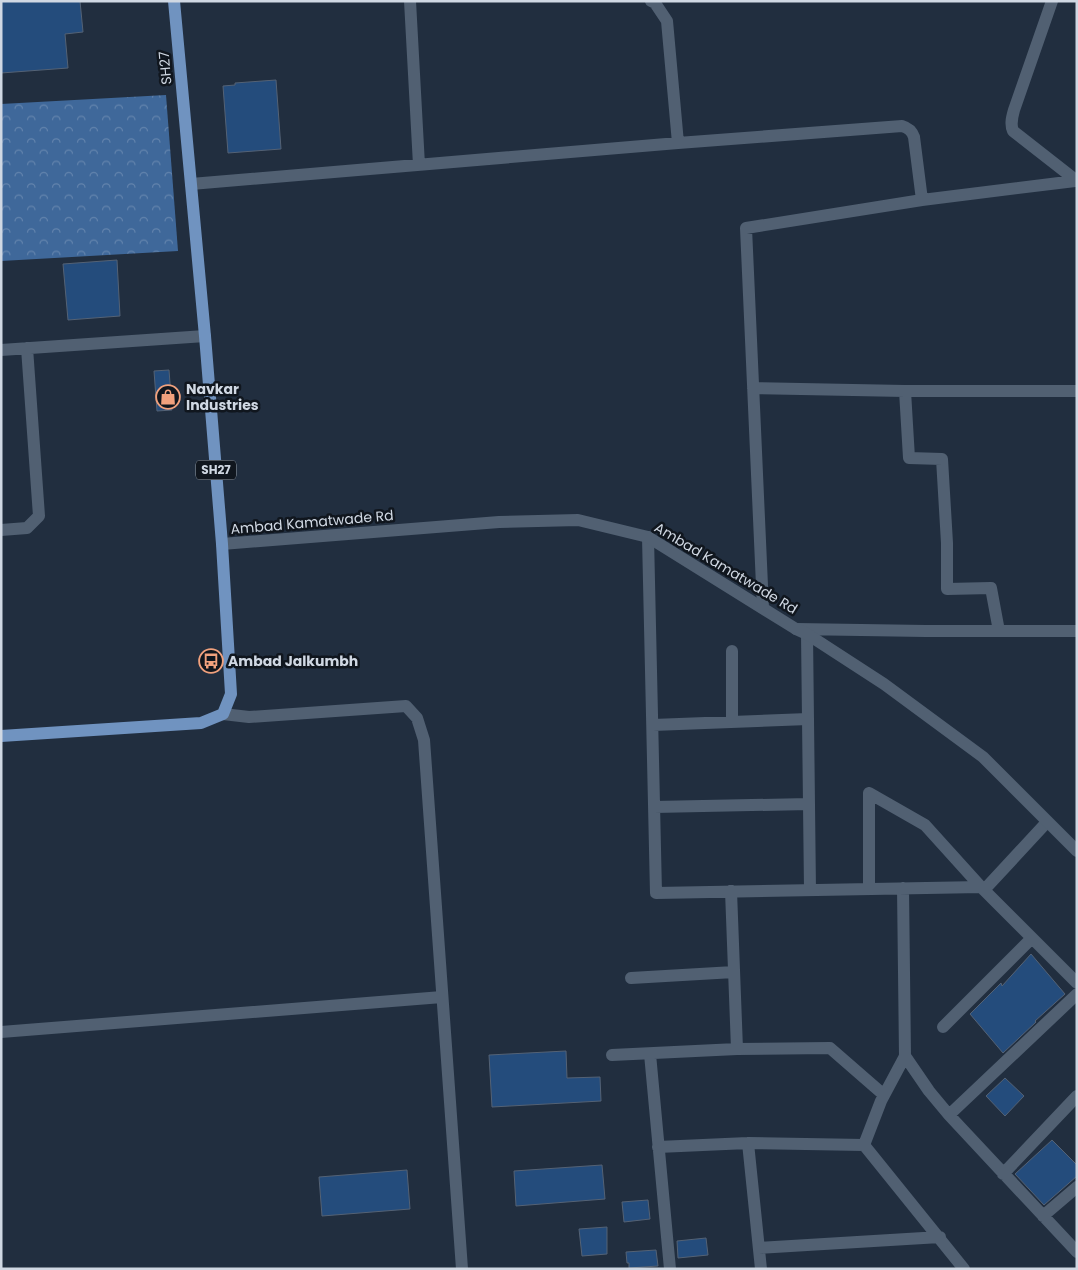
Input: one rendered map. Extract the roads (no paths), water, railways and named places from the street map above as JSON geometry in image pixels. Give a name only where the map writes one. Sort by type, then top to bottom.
[{"type":"main road","name":"SH27","points":[[174,1],[222,544],[231,694],[223,714]]},
{"type":"main road","points":[[1,736],[201,723],[223,714]]},
{"type":"street","points":[[410,1],[419,165]]},
{"type":"street","points":[[651,1],[655,3],[667,21],[678,144]]},
{"type":"street","points":[[1052,1],[1014,110],[1011,127],[1013,131],[1076,181]]},
{"type":"street","points":[[191,184],[902,126],[911,131],[914,137],[922,200]]},
{"type":"street","points":[[763,608],[746,228],[922,200],[1076,181]]},
{"type":"street","points":[[1,350],[205,336]]},
{"type":"street","points":[[1,530],[27,528],[39,516],[27,348]]},
{"type":"street","points":[[753,388],[905,391],[1077,391]]},
{"type":"street","points":[[905,391],[909,458],[942,459],[947,543],[947,589],[991,588],[1000,631]]},
{"type":"street","name":"Ambad Kamatwade Rd","points":[[222,544],[499,522],[568,520],[578,520],[648,537],[802,631],[884,684],[983,757],[1077,851]]},
{"type":"street","points":[[648,537],[656,893],[983,888],[1047,822]]},
{"type":"street","points":[[810,890],[808,719],[802,631],[1077,631]]},
{"type":"street","points":[[732,651],[732,722]]},
{"type":"street","points":[[223,714],[249,717],[406,706],[417,718],[424,740],[462,1269]]},
{"type":"street","points":[[652,724],[808,719]]},
{"type":"street","points":[[869,889],[869,793],[925,825],[983,888],[1077,983]]},
{"type":"street","points":[[654,807],[809,804]]},
{"type":"street","points":[[864,1145],[884,1096],[905,1056],[903,888]]},
{"type":"street","points":[[731,891],[738,1049]]},
{"type":"street","points":[[943,1027],[1032,938]]},
{"type":"street","points":[[631,978],[734,972]]},
{"type":"street","points":[[949,1115],[1077,994]]},
{"type":"street","points":[[1,1032],[442,998]]},
{"type":"street","points":[[612,1056],[738,1049],[830,1048],[884,1096]]},
{"type":"street","points":[[650,1054],[670,1269]]},
{"type":"street","points":[[905,1056],[928,1091],[949,1115],[1077,1252]]},
{"type":"street","points":[[1003,1174],[1077,1096]]},
{"type":"street","points":[[658,1147],[748,1143],[864,1145],[964,1269]]},
{"type":"street","points":[[748,1143],[762,1269]]},
{"type":"street","points":[[1042,1216],[1077,1187]]},
{"type":"street","points":[[759,1248],[940,1238]]},
{"type":"place","name":"Navkar Industries","points":[[168,397]]},
{"type":"place","name":"Ambad Jalkumbh","points":[[211,661]]}]
